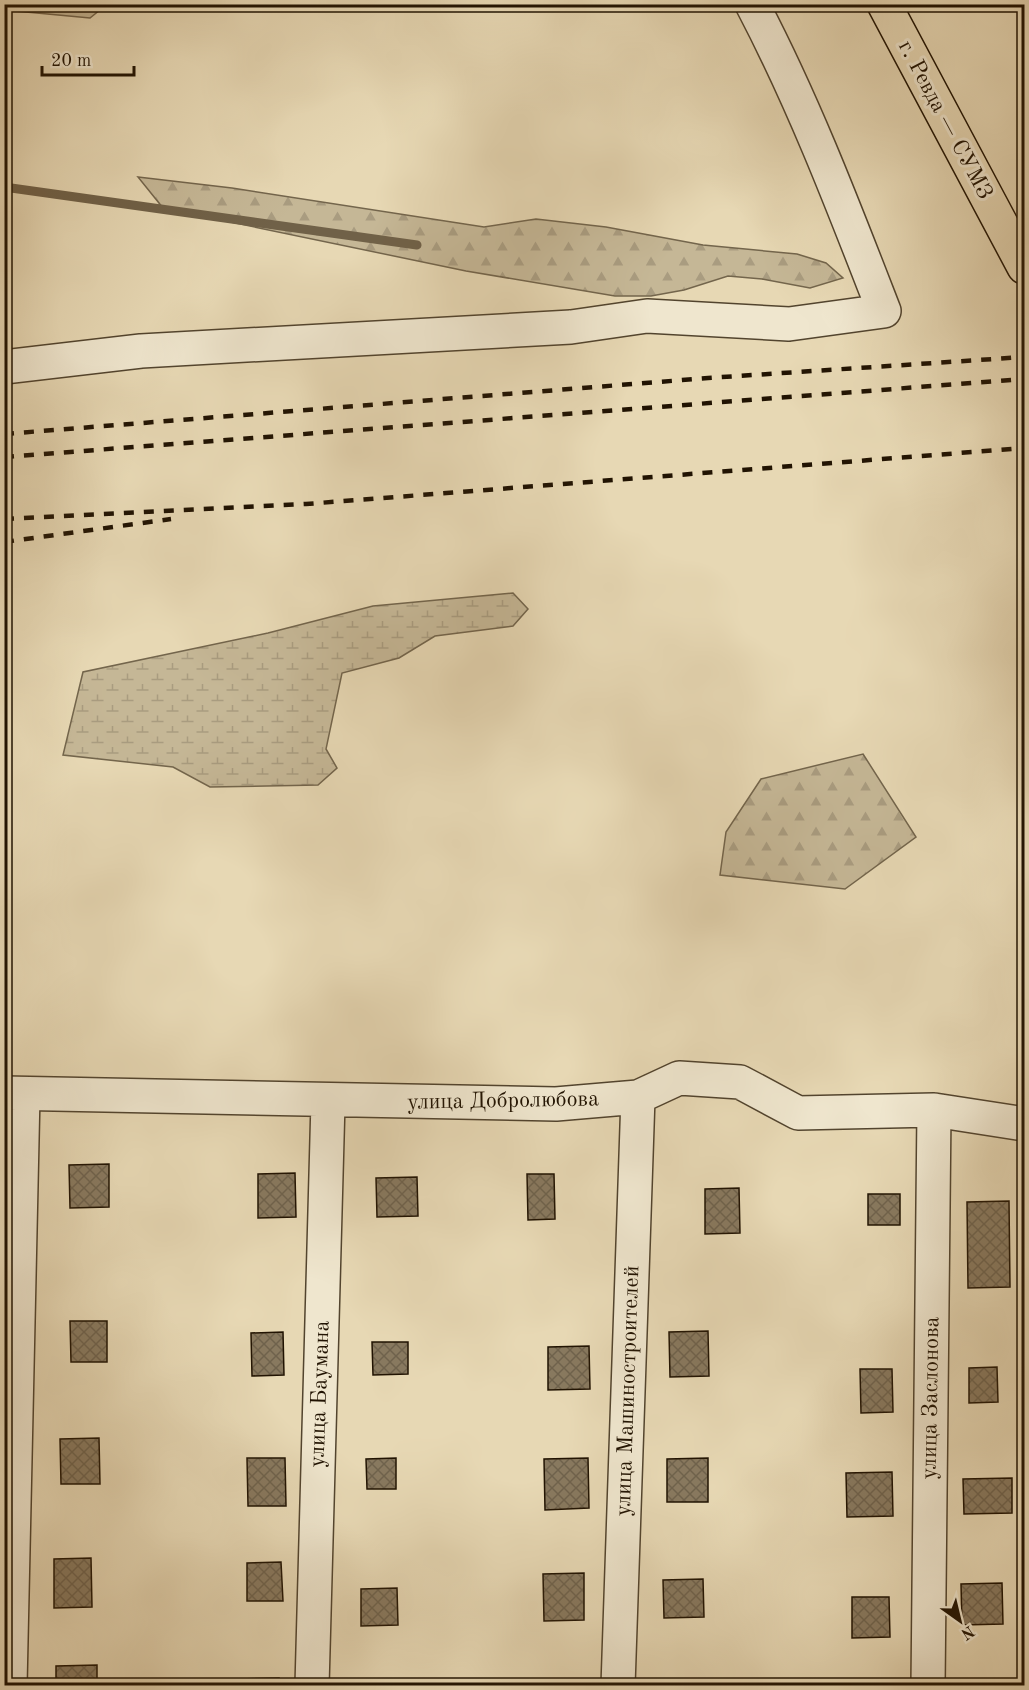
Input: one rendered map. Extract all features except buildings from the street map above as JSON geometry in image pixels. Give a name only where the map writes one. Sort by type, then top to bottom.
[{"type":"main road","name":"г. Ревда — СУМЗ","points":[[884,4],[1024,267]]},
{"type":"street","points":[[4,368],[141,351],[571,327],[647,316],[789,324],[884,311],[838,193],[777,53],[752,4]]},
{"type":"street","name":"улица Добролюбова","points":[[14,1093],[328,1102],[556,1104],[638,1096],[679,1078],[740,1082],[798,1113],[934,1110],[1024,1124]]},
{"type":"street","points":[[10,1686],[14,1093]]},
{"type":"street","name":"улица Машиностроителей","points":[[618,1686],[638,1096]]},
{"type":"street","name":"улица Баумана","points":[[312,1686],[328,1102]]},
{"type":"street","name":"улица Заслонова","points":[[928,1686],[934,1110]]},
{"type":"green space","points":[[4,5],[106,5],[90,18],[5,10]]},
{"type":"green space","points":[[138,177],[232,188],[484,227],[536,219],[606,227],[703,245],[797,254],[826,263],[843,278],[810,288],[762,279],[728,276],[684,290],[651,296],[615,296],[466,271],[163,208]]},
{"type":"green space","points":[[513,593],[528,609],[513,626],[435,636],[399,658],[342,673],[326,749],[337,768],[318,785],[210,787],[173,767],[63,755],[83,672],[268,633],[373,606]]},
{"type":"green space","points":[[863,754],[916,837],[845,889],[720,875],[726,832],[761,779]]},
{"type":"waterway","points":[[4,187],[417,245]]},
{"type":"railway","points":[[4,434],[708,378],[1024,357]]},
{"type":"railway","points":[[4,457],[1024,379]]},
{"type":"railway","points":[[4,519],[306,504],[1024,448]]},
{"type":"railway","points":[[4,542],[171,519]]}]
